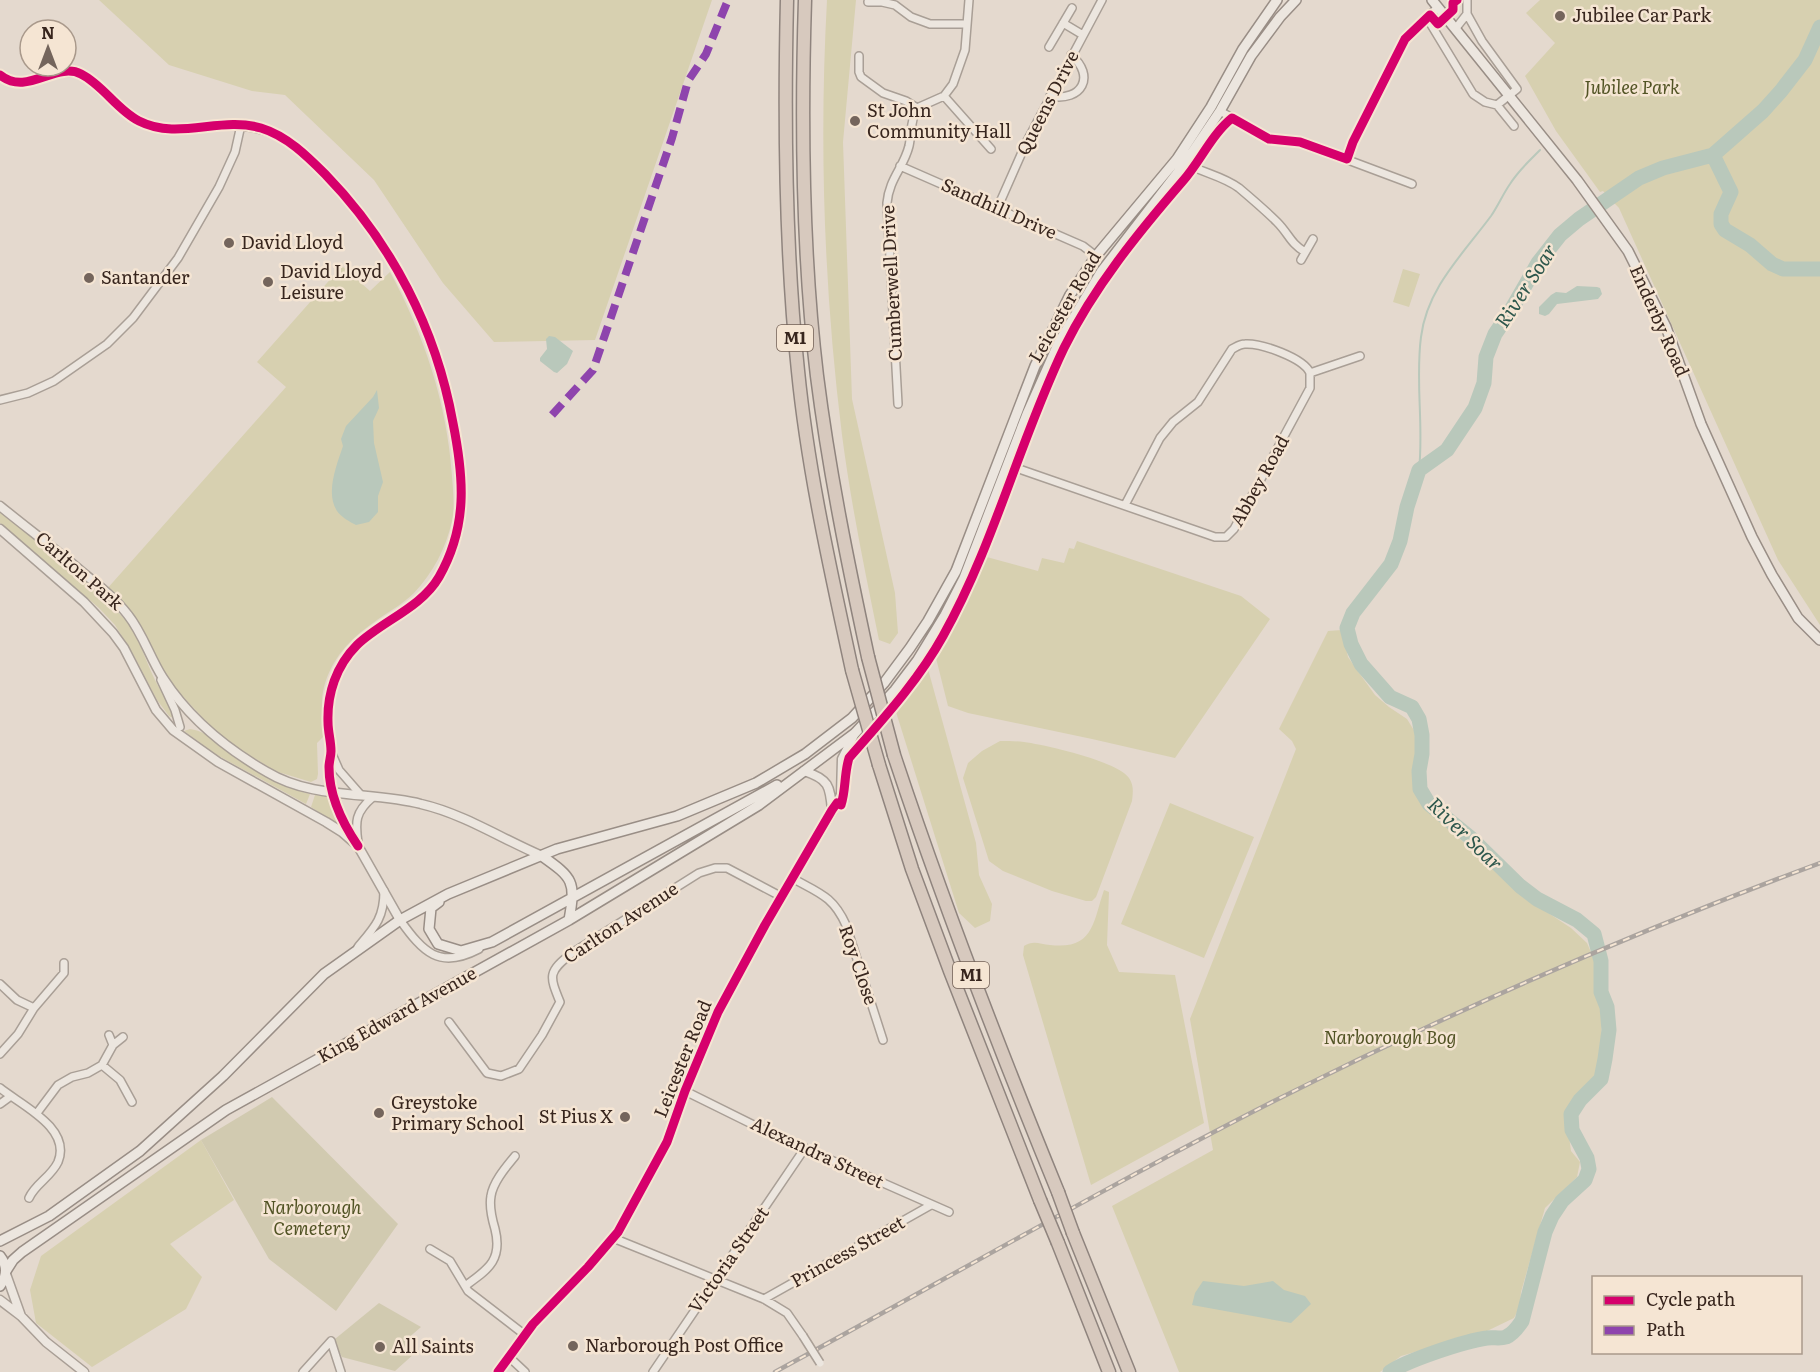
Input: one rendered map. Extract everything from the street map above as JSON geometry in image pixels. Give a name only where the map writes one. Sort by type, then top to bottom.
[{"type":"highway","name":"M1","points":[[787,0],[785,151],[790,280],[798,372],[819,509],[852,670],[912,869],[950,971],[1109,1372]]},
{"type":"highway","name":"M1","points":[[805,0],[805,184],[817,374],[830,466],[868,657],[894,755],[930,863],[1129,1372]]},
{"type":"main road","name":"Leicester Road","points":[[910,648],[956,571],[1035,366],[1062,310],[1096,256],[1177,159],[1211,107],[1243,49],[1277,0]]},
{"type":"main road","name":"Leicester Road","points":[[917,661],[964,578],[1028,414],[1059,342],[1101,272],[1185,163],[1220,111],[1251,56],[1280,17],[1296,0]]},
{"type":"main road","name":"Enderby Road","points":[[1435,4],[1577,180],[1628,251],[1666,327],[1701,424],[1757,547],[1798,618],[1820,640]]},
{"type":"main road","name":"King Edward Avenue","points":[[0,1241],[49,1216],[140,1151],[223,1076],[324,974],[400,920],[448,894],[557,849],[677,816],[781,770],[852,717],[884,683],[910,648]]},
{"type":"main road","name":"King Edward Avenue","points":[[0,1286],[13,1260],[22,1252],[226,1110],[569,920],[759,805],[855,733],[895,690],[917,661]]},
{"type":"main road","name":"King Edward Avenue","points":[[448,894],[431,908],[429,929],[438,944],[461,951],[492,942],[801,773]]},
{"type":"main road","points":[[542,856],[566,873],[572,884],[573,898],[569,920]]},
{"type":"main road","points":[[0,1256],[5,1264],[6,1272]]},
{"type":"street","points":[[859,56],[861,77],[883,93],[906,100],[917,108],[944,96],[953,84],[965,50],[969,0]]},
{"type":"street","name":"Queens Drive","points":[[997,209],[1027,141],[1102,0]]},
{"type":"street","points":[[1467,0],[1467,14],[1482,41],[1517,89],[1497,105]]},
{"type":"street","points":[[868,2],[895,5],[911,17],[930,24],[966,24]]},
{"type":"street","points":[[1347,159],[1353,142],[1405,39],[1427,18],[1435,4]]},
{"type":"street","points":[[1049,47],[1072,8]]},
{"type":"street","points":[[1456,28],[1467,14]]},
{"type":"street","points":[[908,25],[911,17]]},
{"type":"street","points":[[1427,18],[1473,94],[1485,102],[1497,105],[1514,126]]},
{"type":"street","points":[[1063,22],[1083,35]]},
{"type":"street","points":[[1050,96],[1071,96],[1083,85],[1082,68],[1071,55]]},
{"type":"street","points":[[0,75],[13,82],[22,83],[66,72],[81,74],[136,120],[159,128],[183,130],[227,124],[242,125],[262,129],[291,143],[339,189],[386,250],[419,312],[436,354],[454,424],[462,502],[460,525],[454,547],[438,580],[424,596],[358,644],[341,664],[331,688],[328,704],[331,751],[329,768],[333,792],[346,827],[358,846]]},
{"type":"street","points":[[944,96],[991,149]]},
{"type":"street","name":"Cumberwell Drive","points":[[898,404],[887,204],[888,190],[910,144],[910,123],[917,108]]},
{"type":"street","points":[[1220,111],[1269,139],[1300,142],[1412,184]]},
{"type":"street","points":[[0,400],[18,397],[54,381],[107,344],[133,318],[178,258],[219,187],[235,152],[242,125]]},
{"type":"street","points":[[1185,163],[1208,175],[1225,179],[1238,188],[1279,224],[1291,243],[1305,252]]},
{"type":"street","name":"Sandhill Drive","points":[[900,165],[1083,246],[1096,256]]},
{"type":"street","points":[[1301,260],[1313,239]]},
{"type":"street","points":[[1125,505],[1160,438],[1173,422],[1198,402],[1232,349],[1239,345],[1253,345],[1294,358],[1304,364],[1310,373],[1360,356]]},
{"type":"street","name":"Abbey Road","points":[[1022,470],[1215,537],[1226,537],[1230,534],[1310,388],[1310,373]]},
{"type":"street","name":"Carlton Park","points":[[0,506],[51,545],[114,600],[138,629],[163,677],[188,710],[232,749],[279,779],[296,785],[422,804],[451,813],[542,856]]},
{"type":"street","name":"Carlton Park","points":[[0,529],[84,602],[113,633],[124,648],[156,710],[173,730],[218,762],[342,832],[358,846],[400,920],[420,947],[435,957],[464,957],[492,942]]},
{"type":"street","points":[[156,664],[158,676],[175,710],[180,727]]},
{"type":"street","name":"Leicester Road","points":[[498,1372],[533,1324],[618,1232],[667,1142],[685,1091],[718,1012],[841,795],[842,759],[855,733]]},
{"type":"street","points":[[331,751],[339,770],[360,794]]},
{"type":"street","points":[[801,773],[820,776],[831,796],[832,810]]},
{"type":"street","points":[[358,846],[355,826],[358,815],[362,806],[373,797]]},
{"type":"street","name":"Carlton Avenue","points":[[449,1022],[487,1073],[501,1076],[519,1069],[542,1035],[561,1002],[552,981],[556,966],[572,953],[699,873],[715,868],[734,871],[782,897]]},
{"type":"street","name":"Roy Close","points":[[792,878],[826,897],[839,911],[846,925],[883,1040]]},
{"type":"street","points":[[353,953],[378,924],[384,907],[384,889]]},
{"type":"street","points":[[0,1054],[18,1034],[34,1008],[68,975],[64,963]]},
{"type":"street","points":[[0,984],[17,1000],[34,1008]]},
{"type":"street","points":[[110,1035],[113,1045]]},
{"type":"street","points":[[38,1113],[58,1085],[102,1065],[113,1045],[123,1037]]},
{"type":"street","points":[[102,1065],[120,1080],[132,1102]]},
{"type":"street","points":[[0,1088],[38,1113],[57,1135],[60,1148],[58,1162],[45,1179],[34,1188],[29,1198]]},
{"type":"street","name":"Alexandra Street","points":[[685,1091],[805,1148],[949,1212]]},
{"type":"street","points":[[0,1104],[11,1096]]},
{"type":"street","name":"Victoria Street","points":[[653,1372],[805,1148]]},
{"type":"street","points":[[465,1286],[491,1267],[496,1249],[496,1234],[491,1213],[491,1196],[514,1156]]},
{"type":"street","name":"Princess Street","points":[[764,1299],[931,1204]]},
{"type":"street","points":[[613,1238],[764,1299],[788,1313],[820,1363]]},
{"type":"street","points":[[430,1249],[450,1261],[465,1286],[478,1300],[525,1335]]},
{"type":"street","points":[[6,1272],[21,1316]]},
{"type":"street","points":[[0,1300],[21,1316],[46,1342],[84,1372]]},
{"type":"street","points":[[303,1372],[331,1341],[341,1372]]},
{"type":"street","points":[[509,1358],[525,1372]]},
{"type":"green space","points":[[99,0],[712,0],[595,340],[494,342],[443,283],[374,180],[285,95],[252,91],[169,65]]},
{"type":"green space","points":[[827,0],[856,0],[843,142],[852,399],[895,593],[898,633],[890,644],[879,640],[850,487],[836,381],[827,272],[823,163]]},
{"type":"green space","name":"Jubilee Park","points":[[1540,0],[1820,0],[1820,625],[1778,560],[1619,208],[1603,191],[1600,192],[1556,131],[1525,76],[1555,43],[1526,13]]},
{"type":"green space","points":[[342,266],[370,291],[390,272],[402,296],[423,345],[439,396],[449,449],[454,498],[452,521],[433,569],[414,593],[357,636],[343,650],[332,667],[323,693],[323,737],[317,743],[318,774],[317,779],[311,782],[275,771],[256,759],[252,760],[216,732],[173,686],[156,659],[139,624],[106,590],[286,387],[257,362]]},
{"type":"green space","points":[[1403,269],[1420,274],[1409,307],[1393,302]]},
{"type":"green space","points":[[0,511],[72,568],[129,623],[175,719],[169,716],[157,700],[115,625],[99,608],[0,523]]},
{"type":"green space","points":[[1077,541],[1241,596],[1270,619],[1175,758],[968,713],[948,706],[936,658],[983,556],[1038,571],[1042,558],[1064,563],[1069,548],[1074,549]]},
{"type":"green space","name":"Narborough Bog","points":[[1342,630],[1348,657],[1357,670],[1375,695],[1407,719],[1415,732],[1417,746],[1414,780],[1420,802],[1521,895],[1571,928],[1587,943],[1596,964],[1596,986],[1602,1014],[1601,1056],[1596,1075],[1571,1101],[1567,1121],[1571,1151],[1580,1162],[1577,1177],[1545,1208],[1521,1292],[1520,1306],[1514,1318],[1487,1331],[1401,1356],[1380,1372],[1179,1372],[1112,1206],[1213,1150],[1190,1019],[1296,749],[1292,741],[1279,729],[1328,631]]},
{"type":"green space","points":[[928,669],[976,843],[979,875],[992,904],[990,921],[975,928],[959,913],[896,712]]},
{"type":"green space","points":[[190,729],[214,739],[264,776],[310,794],[306,804],[217,755],[184,731]]},
{"type":"green space","points":[[1000,741],[1018,741],[1064,750],[1111,766],[1131,781],[1132,801],[1096,897],[1092,901],[1052,891],[1003,871],[989,861],[963,778],[968,763],[982,751]]},
{"type":"green space","points":[[315,795],[332,796],[344,829],[311,807]]},
{"type":"green space","points":[[1170,803],[1254,837],[1204,958],[1121,924]]},
{"type":"green space","points":[[1104,890],[1109,892],[1107,945],[1119,972],[1175,975],[1204,1123],[1091,1185],[1023,955],[1024,946],[1030,943],[1065,945],[1084,938],[1094,923]]},
{"type":"green space","name":"Narborough Cemetery","points":[[272,1097],[398,1224],[336,1311],[269,1259],[201,1140]]},
{"type":"green space","points":[[201,1140],[234,1200],[170,1244],[202,1277],[186,1309],[92,1367],[36,1323],[30,1290],[41,1256]]},
{"type":"green space","points":[[379,1303],[421,1327],[406,1340],[415,1353],[395,1371],[342,1357],[335,1345],[335,1339]]},
{"type":"shaded area","points":[[1577,286],[1597,287],[1600,288],[1602,294],[1598,299],[1557,304],[1549,314],[1545,316],[1539,314],[1539,307],[1551,295],[1556,292],[1566,293]]},
{"type":"shaded area","points":[[549,336],[555,337],[573,351],[567,364],[557,373],[540,361],[547,349],[546,339]]},
{"type":"shaded area","points":[[377,390],[379,408],[373,421],[374,443],[383,482],[378,496],[378,512],[369,522],[356,525],[337,511],[332,496],[333,479],[343,446],[341,439],[346,426]]},
{"type":"shaded area","points":[[1203,1281],[1244,1286],[1273,1281],[1284,1290],[1305,1296],[1311,1304],[1291,1323],[1192,1305],[1195,1293]]},
{"type":"waterway","name":"River Soar","points":[[1390,1372],[1451,1347],[1487,1338],[1506,1337],[1522,1321],[1545,1232],[1552,1216],[1562,1201],[1585,1180],[1589,1169],[1587,1158],[1572,1130],[1571,1114],[1580,1100],[1601,1079],[1609,1030],[1607,1007],[1601,992],[1601,961],[1594,934],[1577,920],[1537,899],[1520,886],[1472,839],[1429,804],[1420,789],[1422,735],[1419,719],[1412,707],[1390,697],[1361,664],[1351,644],[1347,628],[1353,613],[1391,564],[1400,541],[1407,507],[1419,470],[1447,450],[1475,408],[1484,383],[1486,357],[1495,334],[1538,263],[1560,235],[1579,219],[1639,178],[1663,168],[1713,155],[1763,111],[1781,91],[1805,60],[1820,27]]},
{"type":"waterway","points":[[1419,470],[1421,437],[1419,354],[1425,319],[1431,303],[1438,287],[1491,216],[1513,179],[1540,150]]},
{"type":"waterway","points":[[1713,155],[1731,192],[1721,214],[1721,224],[1725,230],[1750,245],[1772,264],[1783,269],[1820,269]]},
{"type":"railway","points":[[775,1372],[1148,1167],[1341,1068],[1544,974],[1750,889],[1820,863]]},
{"type":"marked path","points":[[552,415],[593,370],[672,138],[688,81],[706,54],[728,0]]},
{"type":"cycle path","points":[[498,1372],[533,1324],[618,1232],[667,1142],[685,1091],[718,1012],[765,925],[832,810],[837,803],[841,805],[849,758],[923,669],[961,601],[992,530],[1033,420],[1064,348],[1103,282],[1218,132],[1232,118],[1269,139],[1300,142],[1347,159],[1353,142],[1405,39],[1430,15],[1438,24],[1453,10],[1453,3],[1457,0]]},
{"type":"cycle path","points":[[0,75],[10,81],[21,82],[71,71],[81,74],[96,84],[131,116],[154,127],[184,129],[246,125],[261,128],[288,141],[325,174],[371,229],[408,289],[423,321],[445,388],[457,443],[461,482],[459,520],[448,558],[431,588],[412,606],[357,645],[343,662],[334,681],[328,712],[331,788],[338,809],[358,846]]},
{"type":"place","name":"Jubilee Car Park","points":[[1560,16]]},
{"type":"place","name":"St John Community Hall","points":[[855,121]]},
{"type":"place","name":"David Lloyd","points":[[229,243]]},
{"type":"place","name":"Santander","points":[[89,278]]},
{"type":"place","name":"David Lloyd Leisure","points":[[268,282]]},
{"type":"place","name":"Greystoke Primary School","points":[[379,1113]]},
{"type":"place","name":"St Pius X","points":[[625,1117]]},
{"type":"place","name":"Narborough Post Office","points":[[573,1346]]},
{"type":"place","name":"All Saints","points":[[380,1347]]}]
